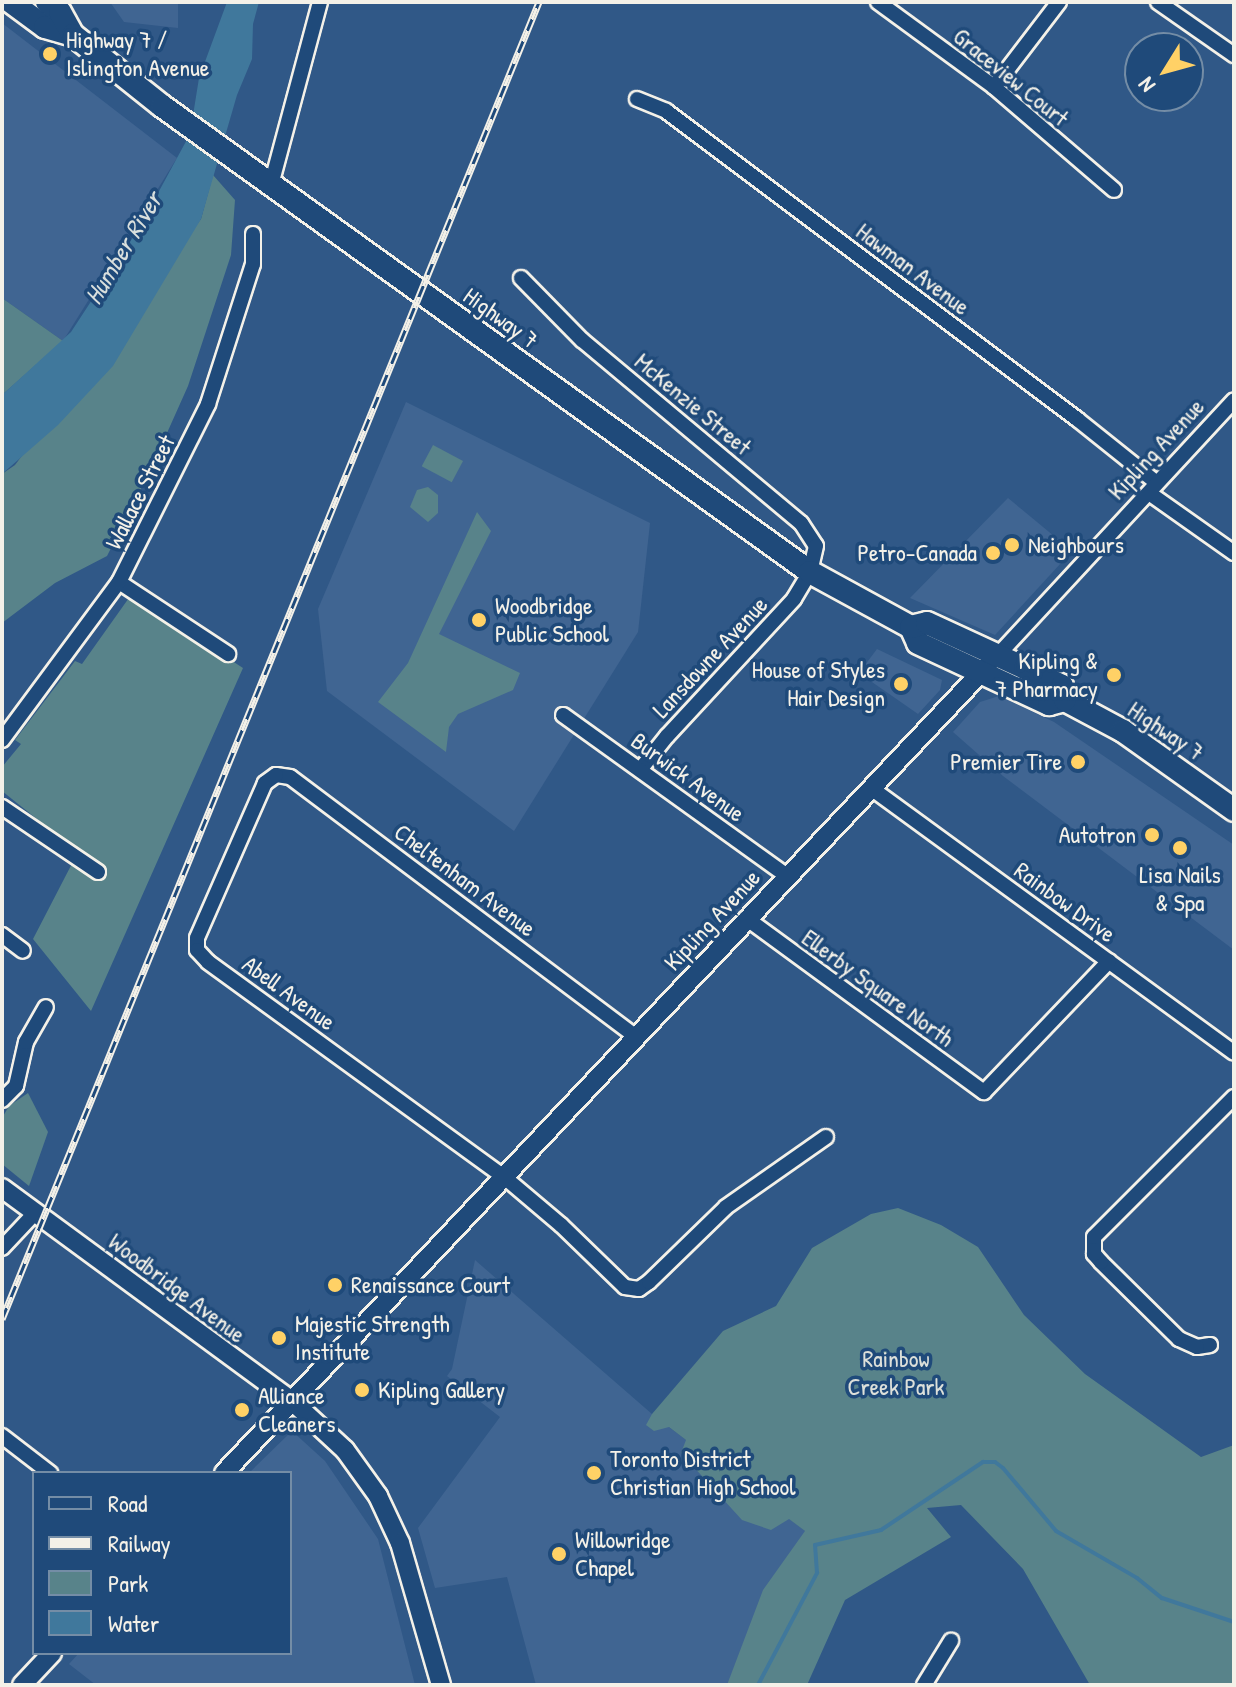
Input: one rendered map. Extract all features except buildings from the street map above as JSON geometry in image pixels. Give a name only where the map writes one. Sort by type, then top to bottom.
[{"type":"main road","name":"Highway 7","points":[[11,2],[45,27],[73,35]]},
{"type":"main road","name":"Highway 7","points":[[47,2],[60,12],[73,35],[162,106],[810,572],[911,627],[918,643],[1049,704],[1065,700],[1123,731],[1234,810]]},
{"type":"main road","name":"Highway 7","points":[[911,627],[927,623],[998,655],[1062,686],[1065,700]]},
{"type":"street","points":[[271,185],[320,2]]},
{"type":"street","name":"Graceview Court","points":[[878,2],[994,87],[1114,190]]},
{"type":"street","points":[[994,87],[1059,2]]},
{"type":"street","points":[[1158,2],[1234,55]]},
{"type":"street","name":"Hawman Avenue","points":[[637,99],[666,111],[1077,419],[1153,488],[1234,553]]},
{"type":"street","name":"Wallace Street","points":[[2,740],[119,582],[208,404],[253,264],[253,234]]},
{"type":"street","name":"McKenzie Street","points":[[521,278],[582,340],[801,523],[816,546],[810,572]]},
{"type":"street","name":"Kipling Avenue","points":[[226,1471],[998,655],[1234,400]]},
{"type":"street","name":"Lansdowne Avenue","points":[[640,770],[678,724],[794,599],[810,572]]},
{"type":"street","points":[[119,582],[228,654]]},
{"type":"street","name":"Burwick Avenue","points":[[563,715],[787,876]]},
{"type":"street","name":"Cheltenham Avenue","points":[[265,783],[276,775],[290,777],[635,1036]]},
{"type":"street","name":"Abell Avenue","points":[[265,783],[197,938],[197,950],[220,971],[503,1176]]},
{"type":"street","name":"Rainbow Drive","points":[[871,788],[1234,1053]]},
{"type":"street","points":[[2,807],[98,872]]},
{"type":"street","name":"Ellerby Square North","points":[[746,918],[984,1092],[1109,961]]},
{"type":"street","points":[[2,935],[23,951]]},
{"type":"street","points":[[2,1100],[16,1086],[26,1042],[46,1007]]},
{"type":"street","points":[[1210,1345],[1197,1347],[1179,1339],[1094,1254],[1094,1237],[1234,1097]]},
{"type":"street","points":[[503,1176],[561,1225],[625,1287],[639,1289],[726,1207],[826,1137]]},
{"type":"street","name":"Woodbridge Avenue","points":[[2,1188],[292,1401],[355,1462],[385,1510],[407,1561],[441,1685]]},
{"type":"street","points":[[2,1248],[35,1213]]},
{"type":"street","points":[[2,1436],[47,1471]]},
{"type":"street","points":[[924,1685],[951,1641]]},
{"type":"street","points":[[22,1685],[50,1655]]},
{"type":"shaded area","points":[[110,2],[178,2],[178,28],[124,22]]},
{"type":"shaded area","points":[[2,23],[177,158],[63,341],[2,298]]},
{"type":"shaded area","name":"Woodbridge Public School","points":[[406,402],[650,523],[638,632],[514,831],[327,691],[318,609]]},
{"type":"shaded area","points":[[1008,498],[1072,551],[995,635],[910,598]]},
{"type":"shaded area","points":[[877,649],[942,680],[940,690],[918,714],[859,673]]},
{"type":"shaded area","points":[[999,696],[1054,722],[1234,845],[1234,950],[1003,776],[953,732],[980,702]]},
{"type":"shaded area","name":"Toronto District Christian High School","points":[[475,1260],[652,1414],[851,1566],[773,1685],[536,1685],[507,1577],[435,1588],[418,1528],[500,1417],[447,1376],[452,1369]]},
{"type":"shaded area","points":[[292,1431],[325,1461],[378,1539],[415,1685],[96,1685],[69,1664],[77,1655],[292,1655],[292,1471],[251,1471]]},
{"type":"green space","points":[[213,175],[235,200],[231,255],[188,386],[150,471],[107,556],[55,583],[2,623],[2,474],[15,465],[201,219]]},
{"type":"green space","points":[[2,298],[63,341],[2,395]]},
{"type":"green space","points":[[433,445],[463,461],[452,482],[422,466]]},
{"type":"green space","points":[[428,487],[438,495],[438,513],[428,522],[410,507],[417,490]]},
{"type":"green space","points":[[477,512],[491,531],[439,634],[520,673],[513,690],[458,714],[449,727],[446,752],[378,702],[408,663]]},
{"type":"green space","points":[[131,595],[243,668],[91,1011],[33,939],[78,852],[2,791],[2,767],[21,744],[15,740],[75,661],[82,664]]},
{"type":"green space","points":[[28,1093],[48,1132],[29,1186],[2,1164],[2,1118],[9,1106]]},
{"type":"green space","name":"Rainbow Creek Park","points":[[898,1208],[941,1225],[978,1247],[1024,1315],[1085,1374],[1201,1457],[1234,1445],[1234,1685],[1090,1685],[1023,1569],[961,1505],[927,1508],[951,1537],[845,1600],[807,1685],[727,1685],[763,1590],[805,1531],[789,1519],[771,1530],[742,1520],[681,1453],[686,1440],[669,1427],[654,1431],[646,1425],[723,1331],[776,1306],[812,1248],[871,1214]]},
{"type":"water","points":[[227,2],[259,2],[253,24],[252,59],[237,95],[201,219],[113,366],[58,425],[2,474],[2,395],[71,332],[139,228],[190,134],[199,78]]},
{"type":"waterway","points":[[758,1685],[817,1573],[815,1545],[881,1530],[983,1462],[995,1462],[1003,1468],[1056,1531],[1137,1578],[1162,1598],[1234,1622]]},
{"type":"railway","points":[[2,1319],[539,2]]},
{"type":"place","name":"Highway 7 / Islington Avenue","points":[[50,54]]},
{"type":"place","name":"Neighbours","points":[[1012,545]]},
{"type":"place","name":"Petro-Canada","points":[[993,553]]},
{"type":"place","name":"Woodbridge Public School","points":[[479,620]]},
{"type":"place","name":"Kipling & 7 Pharmacy","points":[[1114,675]]},
{"type":"place","name":"House of Styles Hair Design","points":[[901,684]]},
{"type":"place","name":"Premier Tire","points":[[1078,762]]},
{"type":"place","name":"Autotron","points":[[1152,835]]},
{"type":"place","name":"Lisa Nails & Spa","points":[[1180,848]]},
{"type":"place","name":"Renaissance Court","points":[[335,1285]]},
{"type":"place","name":"Majestic Strength Institute","points":[[279,1338]]},
{"type":"place","name":"Kipling Gallery","points":[[362,1390]]},
{"type":"place","name":"Alliance Cleaners","points":[[242,1410]]},
{"type":"place","name":"Toronto District Christian High School","points":[[594,1473]]},
{"type":"place","name":"Willowridge Chapel","points":[[559,1554]]},
{"type":"water label","name":"Humber River","points":[[123,248]]}]
